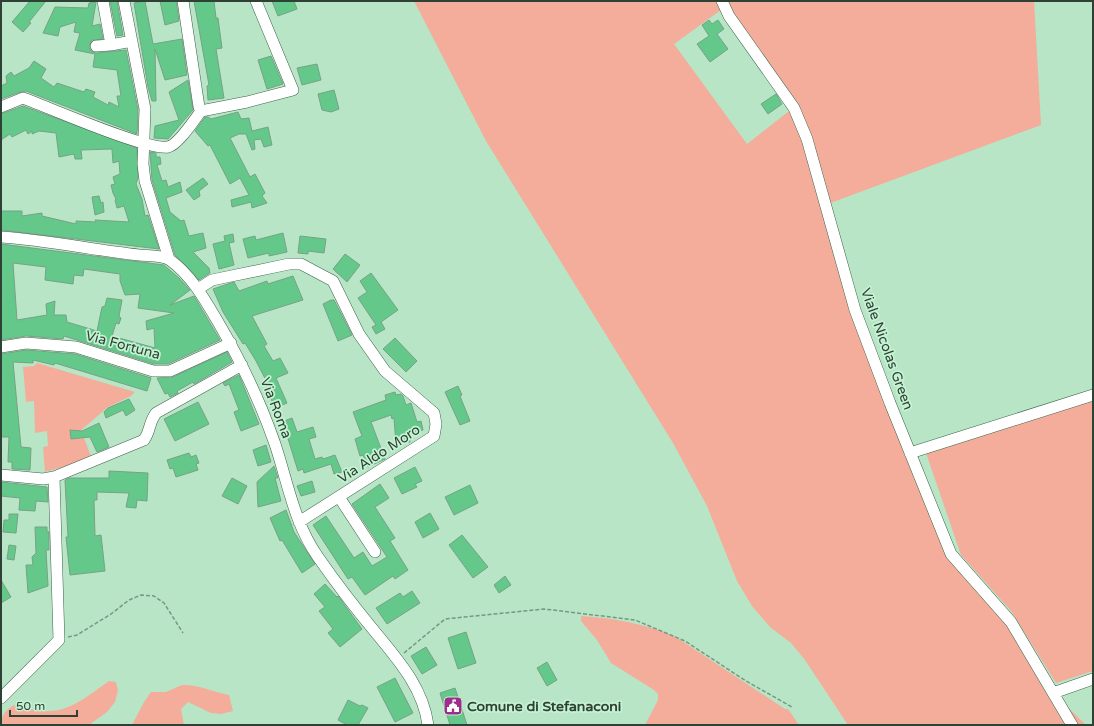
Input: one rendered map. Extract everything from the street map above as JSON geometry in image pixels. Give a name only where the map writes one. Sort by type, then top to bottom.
[{"type":"street","points":[[103,1],[111,45]]},
{"type":"street","points":[[1,237],[34,239],[67,246],[169,259],[145,181],[145,108],[124,1]]},
{"type":"street","points":[[183,1],[199,107],[201,111]]},
{"type":"street","points":[[1,107],[23,98],[144,143],[168,147],[175,144],[201,111],[247,102],[292,90],[256,1]]},
{"type":"street","name":"Viale Nicolas Green","points":[[722,1],[733,23],[794,108],[807,139],[855,310],[951,554],[1011,622],[1072,725]]},
{"type":"street","points":[[96,46],[132,41]]},
{"type":"street","name":"Via Roma","points":[[169,259],[198,289],[231,343],[242,365],[275,445],[303,533],[318,556],[376,634],[398,659],[412,681],[427,723]]},
{"type":"street","name":"Via Aldo Moro","points":[[198,289],[212,280],[288,264],[301,264],[320,273],[333,281],[359,334],[385,371],[434,413],[436,424],[434,436],[299,522]]},
{"type":"street","name":"Via Fortuna","points":[[1,347],[26,343],[76,347],[154,370],[170,371],[231,343]]},
{"type":"street","points":[[1,475],[43,478],[54,477],[144,440],[149,433],[150,422],[156,413],[242,365]]},
{"type":"street","points":[[910,453],[1093,395]]},
{"type":"street","points":[[1,698],[59,640],[54,477]]},
{"type":"street","points":[[339,497],[375,552]]},
{"type":"street","points":[[1053,692],[1093,679]]},
{"type":"path","points":[[59,640],[77,635],[111,614],[129,600],[141,595],[154,596],[164,603],[183,633]]},
{"type":"path","points":[[398,659],[445,619],[544,609],[636,620],[685,641],[746,681],[792,707]]},
{"type":"shaded area","points":[[414,1],[1034,1],[1041,125],[825,205],[855,310],[951,554],[1011,622],[1053,693],[1086,725],[848,725],[805,660],[791,643],[770,627],[752,606],[737,581],[707,506],[673,443],[486,141]],"holes":[[[725,7],[793,108],[747,144],[674,44]]]},
{"type":"shaded area","points":[[37,363],[135,392],[131,396],[108,407],[80,431],[70,430],[71,439],[84,438],[92,459],[45,472],[43,447],[48,446],[47,431],[35,433],[34,401],[26,402],[23,367],[34,366]]},
{"type":"shaded area","points":[[1093,398],[1093,671],[1056,683],[1011,611],[961,555],[926,453]]},
{"type":"shaded area","points":[[581,616],[630,622],[665,632],[676,637],[785,709],[788,709],[799,725],[645,725],[658,700],[658,694],[611,663],[597,640],[581,621]]},
{"type":"shaded area","points":[[109,681],[116,682],[118,690],[115,702],[107,712],[89,725],[1,725],[4,713],[14,705],[41,711],[60,710],[78,702]]},
{"type":"shaded area","points":[[182,685],[200,687],[229,695],[233,711],[221,714],[211,713],[188,702],[181,709],[184,725],[132,725],[151,692],[166,692]]},
{"type":"building","points":[[30,1],[46,1],[23,32],[12,22]]},
{"type":"building","points":[[110,1],[117,1],[123,35],[117,36]]},
{"type":"building","points":[[145,1],[153,44],[182,39],[187,75],[165,80],[155,49],[156,101],[152,101],[148,87],[134,3]]},
{"type":"building","points":[[160,1],[176,1],[179,21],[165,25]]},
{"type":"building","points":[[194,1],[214,1],[222,48],[216,49],[224,98],[208,100],[207,86],[209,85]]},
{"type":"building","points":[[272,1],[294,1],[297,9],[278,16]]},
{"type":"building","points":[[96,2],[92,26],[100,24],[103,39],[92,40],[89,47],[90,50],[96,53],[126,50],[138,110],[137,134],[26,91],[1,99],[1,86],[7,83],[6,76],[11,72],[14,76],[29,68],[34,61],[46,69],[41,78],[54,87],[57,83],[84,92],[86,89],[95,92],[93,97],[108,105],[109,102],[119,107],[117,96],[121,96],[117,70],[93,67],[95,54],[75,50],[80,33],[74,32],[76,22],[60,27],[58,36],[43,33],[55,7],[88,8],[89,3]]},
{"type":"building","points":[[709,20],[712,24],[718,20],[724,29],[717,34],[728,49],[710,62],[697,44],[709,36],[702,25]]},
{"type":"building","points":[[271,56],[283,84],[267,89],[258,60]]},
{"type":"building","points":[[317,64],[321,80],[302,85],[297,68]]},
{"type":"building","points":[[188,80],[193,110],[168,139],[154,138],[155,126],[179,120],[169,92]]},
{"type":"building","points":[[334,90],[339,109],[331,112],[322,110],[318,94]]},
{"type":"building","points":[[776,94],[782,104],[768,114],[761,104]]},
{"type":"building","points":[[23,106],[137,148],[138,178],[136,184],[142,199],[145,216],[148,215],[159,249],[1,230],[1,211],[22,211],[22,216],[42,213],[42,216],[76,224],[76,221],[96,222],[95,220],[129,222],[124,206],[117,208],[116,199],[111,185],[115,184],[113,177],[120,174],[119,161],[113,163],[112,149],[81,150],[82,159],[75,159],[74,154],[59,157],[56,133],[39,131],[32,134],[32,131],[28,134],[26,130],[12,137],[10,134],[1,140],[1,114]]},
{"type":"building","points":[[238,112],[241,119],[249,118],[252,131],[268,127],[272,145],[264,147],[261,139],[254,140],[255,149],[252,150],[246,134],[239,134],[230,138],[250,177],[255,174],[265,193],[262,196],[267,203],[252,208],[251,202],[232,207],[231,200],[249,195],[240,178],[230,184],[210,145],[208,146],[195,131],[205,117],[211,119]]},
{"type":"building","points":[[150,152],[156,153],[156,157],[160,157],[161,164],[157,165],[162,181],[166,180],[168,187],[180,182],[182,192],[166,198],[170,212],[181,221],[184,220],[189,236],[203,233],[206,248],[193,252],[209,268],[210,273],[199,280],[175,255],[152,180]]},
{"type":"building","points":[[203,178],[208,184],[199,191],[200,196],[194,200],[186,190]]},
{"type":"building","points":[[99,196],[101,203],[103,202],[104,212],[95,215],[92,197]]},
{"type":"building","points":[[283,233],[287,252],[269,256],[269,253],[248,258],[243,239],[255,236],[256,240]]},
{"type":"building","points":[[233,234],[234,242],[229,243],[234,265],[219,269],[213,244],[225,241],[224,236]]},
{"type":"building","points":[[300,236],[326,239],[324,253],[308,251],[308,254],[298,253]]},
{"type":"building","points":[[1,244],[164,265],[190,290],[170,305],[194,296],[220,340],[168,364],[154,364],[64,336],[63,339],[26,336],[1,340]],"holes":[[[13,263],[46,267],[45,280],[73,284],[74,275],[83,276],[84,269],[120,274],[120,281],[125,295],[140,294],[138,308],[174,313],[146,321],[147,330],[154,328],[155,348],[112,336],[116,323],[119,324],[121,318],[119,316],[122,300],[107,298],[105,306],[102,307],[97,331],[67,322],[66,315],[54,315],[55,301],[46,304],[47,315],[17,320]]]},
{"type":"building","points":[[345,254],[360,265],[347,282],[333,269]]},
{"type":"building","points":[[371,273],[398,310],[381,322],[385,329],[376,334],[372,327],[376,325],[358,298],[367,292],[360,281]]},
{"type":"building","points":[[293,276],[303,300],[252,316],[267,344],[264,346],[273,361],[280,358],[288,373],[276,378],[287,403],[275,408],[266,387],[269,386],[256,361],[245,343],[243,344],[223,312],[213,289],[234,282],[239,291],[267,281],[268,284]]},
{"type":"building","points":[[334,300],[352,335],[338,341],[323,304]]},
{"type":"building","points":[[395,338],[417,361],[406,372],[383,349]]},
{"type":"building","points":[[26,350],[75,354],[151,378],[147,391],[55,363],[54,365],[33,360],[33,363],[13,362],[21,447],[31,448],[30,470],[12,469],[12,462],[8,462],[9,437],[1,437],[1,354]]},
{"type":"building","points":[[227,352],[232,362],[194,384],[193,382],[177,391],[178,393],[170,397],[168,393],[165,394],[157,378],[173,377]]},
{"type":"building","points":[[239,375],[259,424],[241,431],[234,412],[239,410],[229,384],[225,386],[223,383]]},
{"type":"building","points":[[458,386],[462,395],[460,396],[470,421],[460,425],[445,392]]},
{"type":"building","points":[[395,392],[396,395],[401,394],[403,396],[406,405],[411,403],[417,422],[421,421],[423,430],[409,433],[410,442],[396,444],[394,418],[392,419],[391,415],[371,422],[385,459],[368,467],[363,455],[360,456],[355,439],[362,436],[353,412],[386,400],[385,395]]},
{"type":"building","points":[[129,399],[135,410],[126,416],[123,410],[106,418],[104,412],[108,408]]},
{"type":"building","points":[[198,402],[209,424],[175,441],[164,419]]},
{"type":"building","points":[[292,418],[297,432],[313,427],[316,437],[309,439],[315,459],[322,457],[323,459],[335,455],[342,472],[334,474],[331,464],[304,473],[303,469],[298,471],[285,429],[282,430],[279,423]]},
{"type":"building","points":[[99,423],[109,447],[97,452],[90,437],[71,439],[70,430],[82,431]]},
{"type":"building","points":[[266,445],[271,462],[258,466],[253,450]]},
{"type":"building","points":[[189,453],[191,457],[196,455],[199,463],[196,464],[198,470],[176,477],[173,468],[170,469],[167,460]]},
{"type":"building","points":[[274,466],[278,478],[275,478],[281,501],[258,507],[257,482]]},
{"type":"building","points":[[415,467],[422,481],[415,484],[417,487],[402,494],[394,478]]},
{"type":"building","points":[[109,471],[148,473],[147,501],[137,500],[136,508],[126,507],[129,493],[97,492],[97,500],[94,500],[95,536],[101,535],[105,571],[70,575],[66,537],[68,537],[65,480],[69,478],[109,478]]},
{"type":"building","points":[[232,478],[247,486],[238,504],[222,496]]},
{"type":"building","points":[[312,481],[315,492],[301,496],[297,486]]},
{"type":"building","points":[[1,482],[47,487],[48,502],[36,501],[35,511],[19,510],[20,498],[1,496]]},
{"type":"building","points":[[380,484],[389,498],[375,507],[395,538],[390,541],[408,570],[395,579],[393,576],[365,595],[352,577],[348,579],[313,525],[326,516],[354,558],[363,552],[372,566],[387,557],[352,504]]},
{"type":"building","points":[[470,485],[478,503],[454,515],[445,497]]},
{"type":"building","points":[[286,510],[294,532],[315,564],[302,573],[282,540],[280,541],[270,518]]},
{"type":"building","points":[[430,513],[439,529],[423,538],[415,522]]},
{"type":"building","points":[[9,514],[18,514],[16,533],[3,532],[4,520],[9,520]]},
{"type":"building","points":[[35,527],[47,527],[47,531],[49,532],[49,550],[46,550],[48,586],[28,593],[26,565],[33,565],[32,557],[36,553]]},
{"type":"building","points":[[462,535],[488,567],[473,578],[449,545]]},
{"type":"building","points":[[9,545],[16,546],[14,560],[7,559]]},
{"type":"building","points":[[505,576],[511,585],[499,593],[494,585]]},
{"type":"building","points":[[1,580],[11,597],[1,603]]},
{"type":"building","points":[[325,584],[337,597],[338,596],[362,629],[340,647],[328,633],[333,629],[319,611],[325,607],[314,594]]},
{"type":"building","points":[[412,591],[420,603],[387,624],[376,608],[400,593],[403,597]]},
{"type":"building","points":[[466,632],[476,663],[458,669],[448,638]]},
{"type":"building","points":[[426,647],[437,665],[422,674],[411,656]]},
{"type":"building","points":[[547,662],[557,680],[547,686],[537,668]]},
{"type":"building","points":[[395,678],[413,713],[395,722],[377,687]]},
{"type":"building","name":"Comune di Stefanaconi","points":[[455,688],[467,725],[450,725],[440,693]]},
{"type":"building","points":[[348,700],[368,708],[358,725],[347,725],[338,720]]},
{"type":"place","name":"Comune di Stefanaconi","points":[[453,706]]}]
